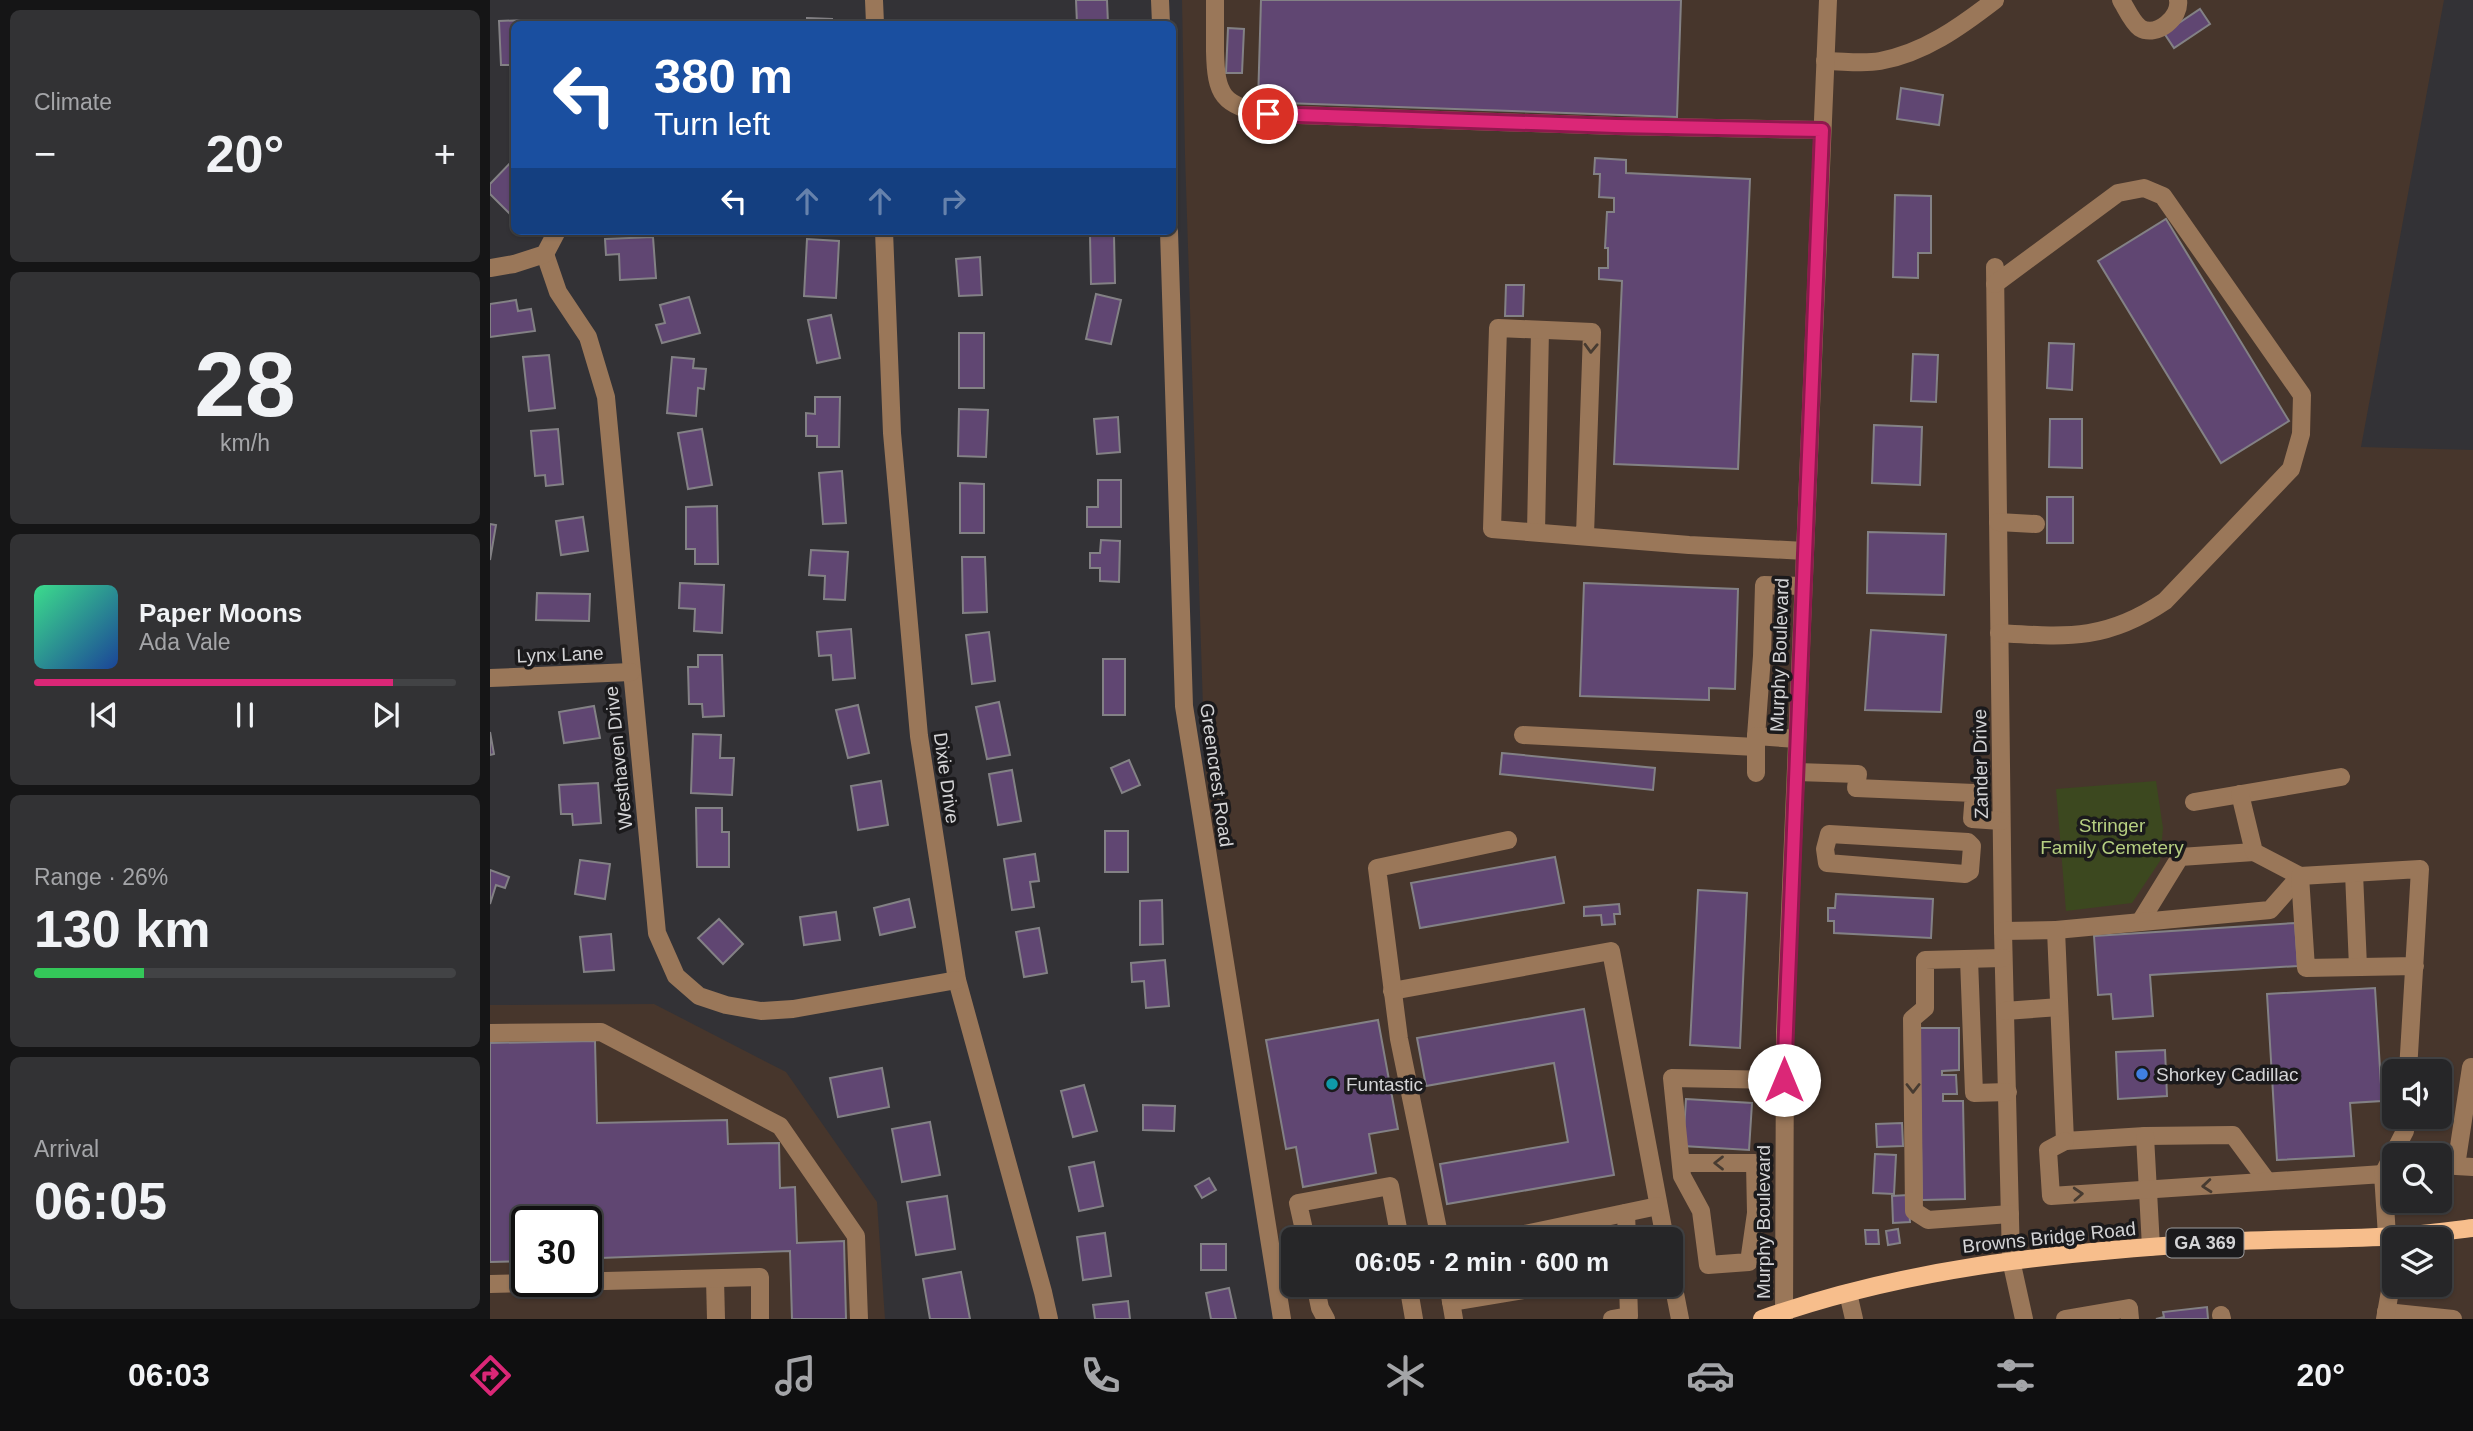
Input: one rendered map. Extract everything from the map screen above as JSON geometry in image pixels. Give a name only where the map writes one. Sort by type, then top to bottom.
[{"type":"main road","name":"Browns Bridge Road","points":[[2452,1230],[2473,1228]]},
{"type":"main road","name":"Browns Bridge Road","points":[[1762,1319],[1783,1315],[1848,1293],[1947,1270],[2011,1260],[2205,1242],[2382,1237]]},
{"type":"street","points":[[874,0],[875,21]]},
{"type":"street","points":[[1160,0],[1161,21]]},
{"type":"street","points":[[1215,0],[1216,79],[1223,94],[1232,103],[1249,111],[1268,114],[1616,126],[1822,130]]},
{"type":"street","name":"Murphy Boulevard","points":[[1783,1315],[1784,1080],[1828,0]]},
{"type":"street","points":[[1825,61],[1878,61],[1908,54],[1934,43],[1996,0]]},
{"type":"street","points":[[2121,0],[2138,26],[2146,30],[2157,29],[2177,15],[2178,0]]},
{"type":"street","name":"Zander Drive","points":[[1999,633],[2079,636],[2144,615],[2165,601],[2291,469],[2301,435],[2302,395],[2163,197],[2144,188],[2118,193],[1995,276],[2001,821],[2003,958],[2011,1260],[2024,1319]]},
{"type":"street","points":[[490,268],[545,254],[555,235]]},
{"type":"street","name":"Dixie Drive","points":[[884,235],[892,433],[919,736],[957,980],[1044,1292],[1049,1319]]},
{"type":"street","name":"Greencrest Road","points":[[1169,235],[1184,706],[1282,1319]]},
{"type":"street","name":"Westhaven Drive","points":[[545,254],[558,292],[588,337],[606,397],[657,933],[676,976],[699,996],[726,1005],[761,1011],[793,1009],[957,980]]},
{"type":"street","points":[[1585,535],[1592,332],[1497,328],[1492,529],[1689,545],[1805,551]]},
{"type":"street","points":[[1536,532],[1540,330]]},
{"type":"street","points":[[1998,522],[2036,524]]},
{"type":"street","points":[[1756,773],[1764,584],[1803,586]]},
{"type":"street","name":"Lynx Lane","points":[[490,678],[631,672]]},
{"type":"street","points":[[1523,735],[1756,742],[1797,739]]},
{"type":"street","points":[[1797,772],[1858,774],[1856,788],[1973,793],[1972,819],[2001,821]]},
{"type":"street","points":[[2194,802],[2341,777]]},
{"type":"street","points":[[2240,794],[2254,852]]},
{"type":"street","points":[[1829,834],[1961,841],[1971,844],[1972,862],[1970,871],[1965,874],[1827,863],[1825,849],[1829,834]]},
{"type":"street","points":[[1438,1227],[1399,1039],[1377,868],[1508,840]]},
{"type":"street","points":[[1794,848],[1825,849]]},
{"type":"street","points":[[2140,922],[2180,857],[2254,852],[2300,876],[2420,869],[2409,1059]]},
{"type":"street","points":[[1972,862],[2002,862]]},
{"type":"street","points":[[2354,873],[2358,967]]},
{"type":"street","points":[[2003,931],[2056,930],[2270,910],[2300,876]]},
{"type":"street","points":[[2300,876],[2306,968],[2415,966]]},
{"type":"street","points":[[2056,930],[2065,1141]]},
{"type":"street","points":[[1392,991],[1611,951],[1662,1227]]},
{"type":"street","points":[[2003,958],[1925,960],[1925,1008],[1912,1019],[1914,1211],[1928,1220],[2010,1214]]},
{"type":"street","points":[[1969,959],[1974,1093],[2008,1092]]},
{"type":"street","points":[[2005,1011],[2059,1007]]},
{"type":"street","points":[[490,1033],[601,1032],[780,1126],[856,1236],[859,1319]]},
{"type":"street","points":[[2472,1063],[2456,1166],[2473,1167]]},
{"type":"street","points":[[1681,1163],[1755,1163],[1756,1213],[1749,1262],[1708,1265],[1701,1212],[1682,1176],[1672,1078],[1784,1080]]},
{"type":"street","points":[[2267,1181],[2233,1135],[2145,1136],[2065,1141],[2048,1150],[2050,1196],[2382,1174]]},
{"type":"street","points":[[2145,1136],[2151,1247]]},
{"type":"street","points":[[1303,1227],[1298,1203],[1390,1186],[1398,1227]]},
{"type":"street","points":[[1559,1227],[1658,1206]]},
{"type":"street","points":[[1626,1213],[1627,1227]]},
{"type":"street","points":[[1756,1213],[1784,1213]]},
{"type":"street","points":[[490,1284],[760,1278],[760,1319]]},
{"type":"street","points":[[715,1279],[716,1319]]},
{"type":"street","points":[[1848,1293],[1854,1319]]},
{"type":"street","points":[[1318,1297],[1326,1319]]},
{"type":"street","points":[[1410,1297],[1414,1319]]},
{"type":"street","points":[[1451,1302],[1481,1297]]},
{"type":"street","points":[[1612,1319],[1629,1316],[1628,1297]]},
{"type":"street","points":[[1676,1297],[1680,1319]]},
{"type":"street","points":[[2389,1297],[2386,1315],[2454,1319]]},
{"type":"street","points":[[2065,1319],[2129,1308],[2130,1319]]},
{"type":"shaded area","points":[[1182,0],[2444,0],[2361,447],[2473,450],[2473,1319],[1278,1319],[1206,800]]},
{"type":"shaded area","points":[[654,1004],[786,1072],[877,1202],[885,1319],[490,1319],[490,1005]]},
{"type":"green space","name":"Stringer Family Cemetery","points":[[2156,781],[2163,828],[2160,861],[2132,903],[2066,911],[2056,789]]},
{"type":"building","points":[[1076,0],[1107,0],[1108,21],[1077,21]]},
{"type":"building","points":[[1261,0],[1681,0],[1677,117],[1258,102]]},
{"type":"building","points":[[2200,9],[2210,24],[2174,48],[2164,33]]},
{"type":"building","points":[[807,18],[832,19],[832,21],[807,21]]},
{"type":"building","points":[[528,20],[511,21],[511,65],[501,65],[499,21]]},
{"type":"building","points":[[1228,28],[1244,29],[1242,73],[1226,73]]},
{"type":"building","points":[[1901,88],[1943,95],[1939,125],[1897,119]]},
{"type":"building","points":[[1595,158],[1626,160],[1626,173],[1750,179],[1738,469],[1614,464],[1622,281],[1599,279],[1599,268],[1608,268],[1608,248],[1605,248],[1607,212],[1614,212],[1614,198],[1599,197],[1600,174],[1594,174]]},
{"type":"building","points":[[511,162],[509,213],[490,194],[490,184]]},
{"type":"building","points":[[1895,195],[1931,196],[1931,253],[1918,253],[1918,278],[1893,277]]},
{"type":"building","points":[[2166,219],[2289,421],[2221,463],[2098,261]]},
{"type":"building","points":[[1090,235],[1114,235],[1115,283],[1091,284]]},
{"type":"building","points":[[653,237],[656,278],[620,280],[619,254],[606,255],[605,239]]},
{"type":"building","points":[[807,239],[839,241],[836,298],[804,296]]},
{"type":"building","points":[[980,257],[982,295],[959,296],[956,259]]},
{"type":"building","points":[[1506,285],[1524,285],[1523,316],[1505,316]]},
{"type":"building","points":[[1096,294],[1121,300],[1111,344],[1086,339]]},
{"type":"building","points":[[689,297],[700,333],[662,343],[656,325],[665,323],[660,305]]},
{"type":"building","points":[[516,300],[518,311],[531,309],[535,331],[490,337],[490,304]]},
{"type":"building","points":[[831,315],[840,358],[817,363],[808,320]]},
{"type":"building","points":[[959,333],[984,333],[984,388],[959,388]]},
{"type":"building","points":[[2049,343],[2074,344],[2072,390],[2047,388]]},
{"type":"building","points":[[1913,354],[1938,355],[1936,402],[1911,401]]},
{"type":"building","points":[[549,355],[555,408],[529,411],[523,357]]},
{"type":"building","points":[[672,357],[694,359],[693,368],[706,369],[704,389],[698,388],[696,416],[667,413]]},
{"type":"building","points":[[815,397],[840,397],[839,447],[817,447],[817,436],[806,436],[806,413],[815,414]]},
{"type":"building","points":[[959,409],[988,410],[986,457],[958,456]]},
{"type":"building","points":[[1118,417],[1120,452],[1097,454],[1094,419]]},
{"type":"building","points":[[2050,419],[2082,419],[2082,468],[2049,467]]},
{"type":"building","points":[[1874,425],[1922,427],[1920,485],[1872,483]]},
{"type":"building","points":[[558,429],[563,484],[546,486],[545,475],[535,476],[531,431]]},
{"type":"building","points":[[702,429],[712,485],[688,489],[678,433]]},
{"type":"building","points":[[842,471],[846,523],[823,524],[819,473]]},
{"type":"building","points":[[1098,480],[1121,480],[1121,527],[1087,527],[1087,507],[1098,507]]},
{"type":"building","points":[[960,483],[984,484],[984,533],[960,533]]},
{"type":"building","points":[[2047,497],[2073,497],[2073,543],[2047,543]]},
{"type":"building","points":[[717,506],[718,564],[695,564],[695,549],[686,549],[686,507]]},
{"type":"building","points":[[583,517],[588,551],[561,555],[556,521]]},
{"type":"building","points":[[490,524],[496,525],[490,560]]},
{"type":"building","points":[[1868,532],[1946,534],[1944,595],[1867,593]]},
{"type":"building","points":[[1101,540],[1120,541],[1119,582],[1100,581],[1100,568],[1090,568],[1090,553],[1100,553]]},
{"type":"building","points":[[811,550],[848,552],[845,600],[824,599],[825,576],[809,575]]},
{"type":"building","points":[[962,557],[985,557],[987,612],[963,613]]},
{"type":"building","points":[[680,583],[724,585],[722,633],[694,631],[695,609],[679,608]]},
{"type":"building","points":[[1584,583],[1738,589],[1735,689],[1709,688],[1709,700],[1580,696]]},
{"type":"building","points":[[537,593],[590,594],[589,621],[536,620]]},
{"type":"building","points":[[851,629],[855,678],[833,680],[831,655],[819,656],[817,632]]},
{"type":"building","points":[[1871,630],[1946,635],[1941,712],[1865,710]]},
{"type":"building","points":[[989,632],[995,681],[972,684],[966,635]]},
{"type":"building","points":[[698,655],[722,655],[724,716],[703,717],[702,704],[689,704],[688,667],[698,667]]},
{"type":"building","points":[[1103,659],[1125,659],[1125,715],[1103,715]]},
{"type":"building","points":[[999,702],[1010,755],[987,759],[976,707]]},
{"type":"building","points":[[858,705],[869,753],[848,758],[836,710]]},
{"type":"building","points":[[594,706],[600,738],[564,743],[559,712]]},
{"type":"building","points":[[490,732],[494,754],[490,755]]},
{"type":"building","points":[[693,734],[721,735],[720,758],[734,758],[732,795],[691,793]]},
{"type":"building","points":[[1502,753],[1655,768],[1653,790],[1500,774]]},
{"type":"building","points":[[1129,760],[1140,785],[1122,793],[1111,768]]},
{"type":"building","points":[[1012,770],[1021,821],[998,825],[989,774]]},
{"type":"building","points":[[881,781],[888,825],[858,830],[851,786]]},
{"type":"building","points":[[598,783],[601,823],[573,825],[572,814],[561,814],[559,785]]},
{"type":"building","points":[[696,808],[722,808],[722,832],[729,832],[729,867],[697,867]]},
{"type":"building","points":[[1105,831],[1128,831],[1128,872],[1105,872]]},
{"type":"building","points":[[1035,854],[1039,881],[1030,882],[1034,907],[1012,910],[1004,859]]},
{"type":"building","points":[[1555,857],[1564,903],[1420,928],[1411,883]]},
{"type":"building","points":[[580,860],[610,864],[605,899],[575,894]]},
{"type":"building","points":[[490,870],[509,877],[505,888],[496,885],[490,904]]},
{"type":"building","points":[[1698,890],[1747,893],[1740,1048],[1690,1045]]},
{"type":"building","points":[[1836,894],[1933,899],[1931,938],[1834,933],[1834,921],[1828,921],[1828,908],[1835,908]]},
{"type":"building","points":[[909,899],[915,927],[880,935],[874,908]]},
{"type":"building","points":[[1162,900],[1163,944],[1140,945],[1140,901]]},
{"type":"building","points":[[1619,904],[1620,914],[1614,914],[1615,924],[1602,925],[1601,915],[1584,916],[1584,907]]},
{"type":"building","points":[[836,912],[840,940],[804,945],[800,917]]},
{"type":"building","points":[[719,919],[743,944],[723,964],[698,938]]},
{"type":"building","points":[[2295,923],[2298,966],[2150,975],[2153,1016],[2113,1019],[2111,994],[2098,995],[2094,936]]},
{"type":"building","points":[[1039,928],[1047,973],[1024,977],[1016,932]]},
{"type":"building","points":[[611,934],[614,970],[584,972],[580,937]]},
{"type":"building","points":[[1165,960],[1169,1006],[1146,1008],[1144,981],[1132,982],[1131,963]]},
{"type":"building","points":[[2375,988],[2382,1101],[2350,1103],[2354,1156],[2277,1160],[2267,994]]},
{"type":"building","points":[[1584,1009],[1614,1175],[1447,1204],[1440,1164],[1568,1142],[1554,1063],[1426,1086],[1417,1038]]},
{"type":"building","name":"Funtastic","points":[[1378,1020],[1398,1129],[1369,1134],[1376,1173],[1303,1187],[1296,1147],[1286,1149],[1266,1040]]},
{"type":"building","points":[[1919,1028],[1959,1028],[1959,1070],[1942,1071],[1942,1075],[1956,1075],[1957,1094],[1943,1094],[1943,1101],[1963,1101],[1965,1199],[1922,1200]]},
{"type":"building","points":[[595,1041],[597,1123],[727,1120],[728,1144],[779,1143],[780,1188],[795,1187],[797,1243],[844,1241],[846,1319],[792,1319],[790,1251],[602,1258],[602,1206],[511,1206],[511,1261],[490,1262],[490,1043]]},
{"type":"building","name":"Shorkey Cadillac","points":[[2165,1050],[2167,1096],[2118,1099],[2116,1052]]},
{"type":"building","points":[[882,1068],[889,1107],[838,1117],[830,1078]]},
{"type":"building","points":[[1084,1085],[1097,1131],[1073,1137],[1061,1091]]},
{"type":"building","points":[[1686,1099],[1752,1103],[1749,1150],[1683,1146]]},
{"type":"building","points":[[1143,1105],[1175,1106],[1174,1131],[1143,1130]]},
{"type":"building","points":[[930,1122],[940,1175],[902,1182],[892,1129]]},
{"type":"building","points":[[1902,1123],[1903,1146],[1877,1147],[1876,1124]]},
{"type":"building","points":[[1875,1154],[1896,1155],[1894,1194],[1873,1193]]},
{"type":"building","points":[[1094,1162],[1103,1206],[1079,1211],[1069,1167]]},
{"type":"building","points":[[1209,1178],[1216,1190],[1202,1198],[1195,1186]]},
{"type":"building","points":[[1908,1195],[1910,1222],[1893,1223],[1892,1196]]},
{"type":"building","points":[[947,1196],[955,1249],[916,1255],[907,1202]]},
{"type":"building","points":[[1898,1229],[1900,1243],[1888,1245],[1886,1231]]},
{"type":"building","points":[[1865,1230],[1878,1230],[1879,1244],[1866,1244]]},
{"type":"building","points":[[1105,1233],[1111,1276],[1083,1280],[1077,1237]]},
{"type":"building","points":[[1201,1244],[1226,1244],[1226,1270],[1201,1270]]},
{"type":"building","points":[[961,1272],[970,1319],[930,1319],[923,1279]]},
{"type":"building","points":[[1229,1288],[1236,1319],[1211,1319],[1206,1293]]},
{"type":"building","points":[[1128,1301],[1130,1319],[1095,1319],[1093,1305]]},
{"type":"building","points":[[2207,1307],[2208,1319],[2156,1319],[2164,1317],[2163,1312]]},
{"type":"place","name":"Shorkey Cadillac","points":[[2142,1074]]},
{"type":"place","name":"Funtastic","points":[[1332,1084]]},
{"type":"route","points":[[1268,114],[1822,130],[1784,1080]]}]
